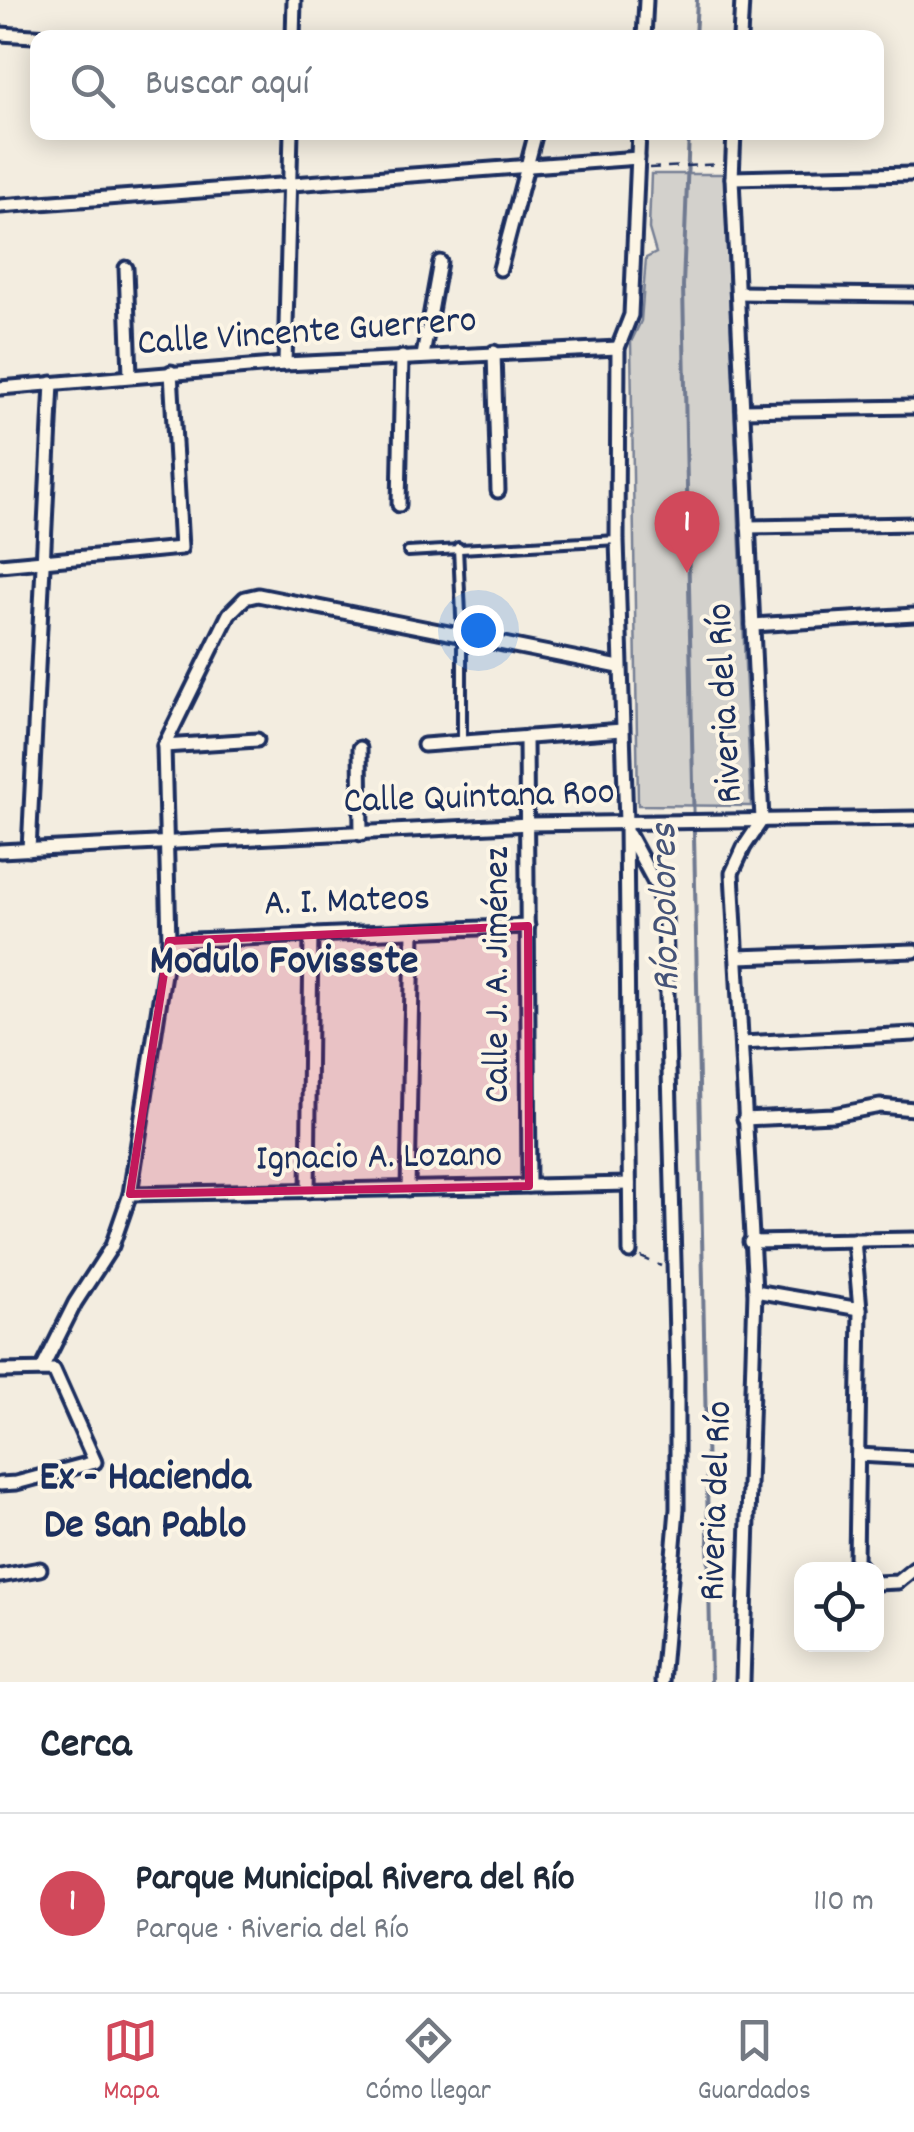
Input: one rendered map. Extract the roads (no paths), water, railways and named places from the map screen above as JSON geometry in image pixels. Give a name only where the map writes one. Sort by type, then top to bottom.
[{"type":"street","points":[[294,0],[294,30]]},
{"type":"street","points":[[644,30],[646,0]]},
{"type":"street","points":[[740,30],[742,0]]},
{"type":"street","points":[[0,34],[30,36]]},
{"type":"street","points":[[286,364],[291,140]]},
{"type":"street","points":[[500,269],[534,140]]},
{"type":"street","name":"Riveria del Río","points":[[630,1252],[626,823],[617,540],[618,348],[631,315],[639,140]]},
{"type":"street","name":"Riveria del Río","points":[[734,140],[732,178],[762,820],[732,873],[755,1292],[743,1682]]},
{"type":"street","points":[[0,206],[638,158]]},
{"type":"street","points":[[732,178],[914,174]]},
{"type":"street","points":[[423,356],[440,262]]},
{"type":"street","points":[[126,268],[130,376]]},
{"type":"street","points":[[738,293],[914,296]]},
{"type":"street","name":"Calle Vincente Guerrero","points":[[0,388],[286,364],[618,348]]},
{"type":"street","points":[[494,352],[498,491]]},
{"type":"street","points":[[399,504],[402,357]]},
{"type":"street","points":[[0,564],[181,548],[172,372]]},
{"type":"street","points":[[29,850],[52,383]]},
{"type":"street","points":[[743,410],[914,408]]},
{"type":"street","points":[[748,527],[914,524]]},
{"type":"street","points":[[0,1484],[95,1462],[48,1370],[75,1302],[112,1246],[130,1194],[169,941],[164,746],[229,614],[245,598],[258,595],[619,667]]},
{"type":"street","points":[[753,625],[914,615]]},
{"type":"street","points":[[424,745],[622,730]]},
{"type":"street","name":"Calle J. A. Jiménez","points":[[526,737],[529,1186]]},
{"type":"street","points":[[164,746],[257,740]]},
{"type":"street","points":[[360,748],[361,834]]},
{"type":"street","name":"Calle Quintana Roo","points":[[0,851],[529,824],[914,818]]},
{"type":"street","name":"Riveria del Río","points":[[626,823],[630,840],[656,886],[665,917],[677,1509],[662,1682]]},
{"type":"street","name":"A. I. Mateos","points":[[169,941],[528,926]]},
{"type":"street","points":[[408,1189],[412,931]]},
{"type":"street","points":[[308,1192],[311,934]]},
{"type":"street","points":[[737,957],[914,951]]},
{"type":"street","points":[[742,1043],[914,1034]]},
{"type":"street","points":[[744,1119],[833,1115],[880,1106],[914,1109]]},
{"type":"street","name":"Ignacio A. Lozano","points":[[130,1194],[628,1184]]},
{"type":"street","points":[[750,1242],[914,1239]]},
{"type":"street","points":[[854,1240],[860,1309],[856,1562]]},
{"type":"street","points":[[755,1292],[860,1309]]},
{"type":"street","points":[[0,1372],[48,1370]]},
{"type":"street","points":[[858,1455],[914,1458]]},
{"type":"street","points":[[0,1576],[40,1569]]},
{"type":"street","points":[[884,1583],[898,1582],[914,1569]]},
{"type":"lane","points":[[408,552],[617,540]]},
{"type":"lane","points":[[458,548],[462,743]]},
{"type":"waterway","name":"Río Dolores","points":[[695,30],[697,0]]},
{"type":"waterway","name":"Río Dolores","points":[[689,140],[683,286],[711,1682]]},
{"type":"place","name":"Parque Municipal Rivera del Río","points":[[687,573]]},
{"type":"district","name":"Modulo Fovissste","points":[[284,964]]},
{"type":"district","name":"Ex - Hacienda De San Pablo","points":[[145,1504]]}]
